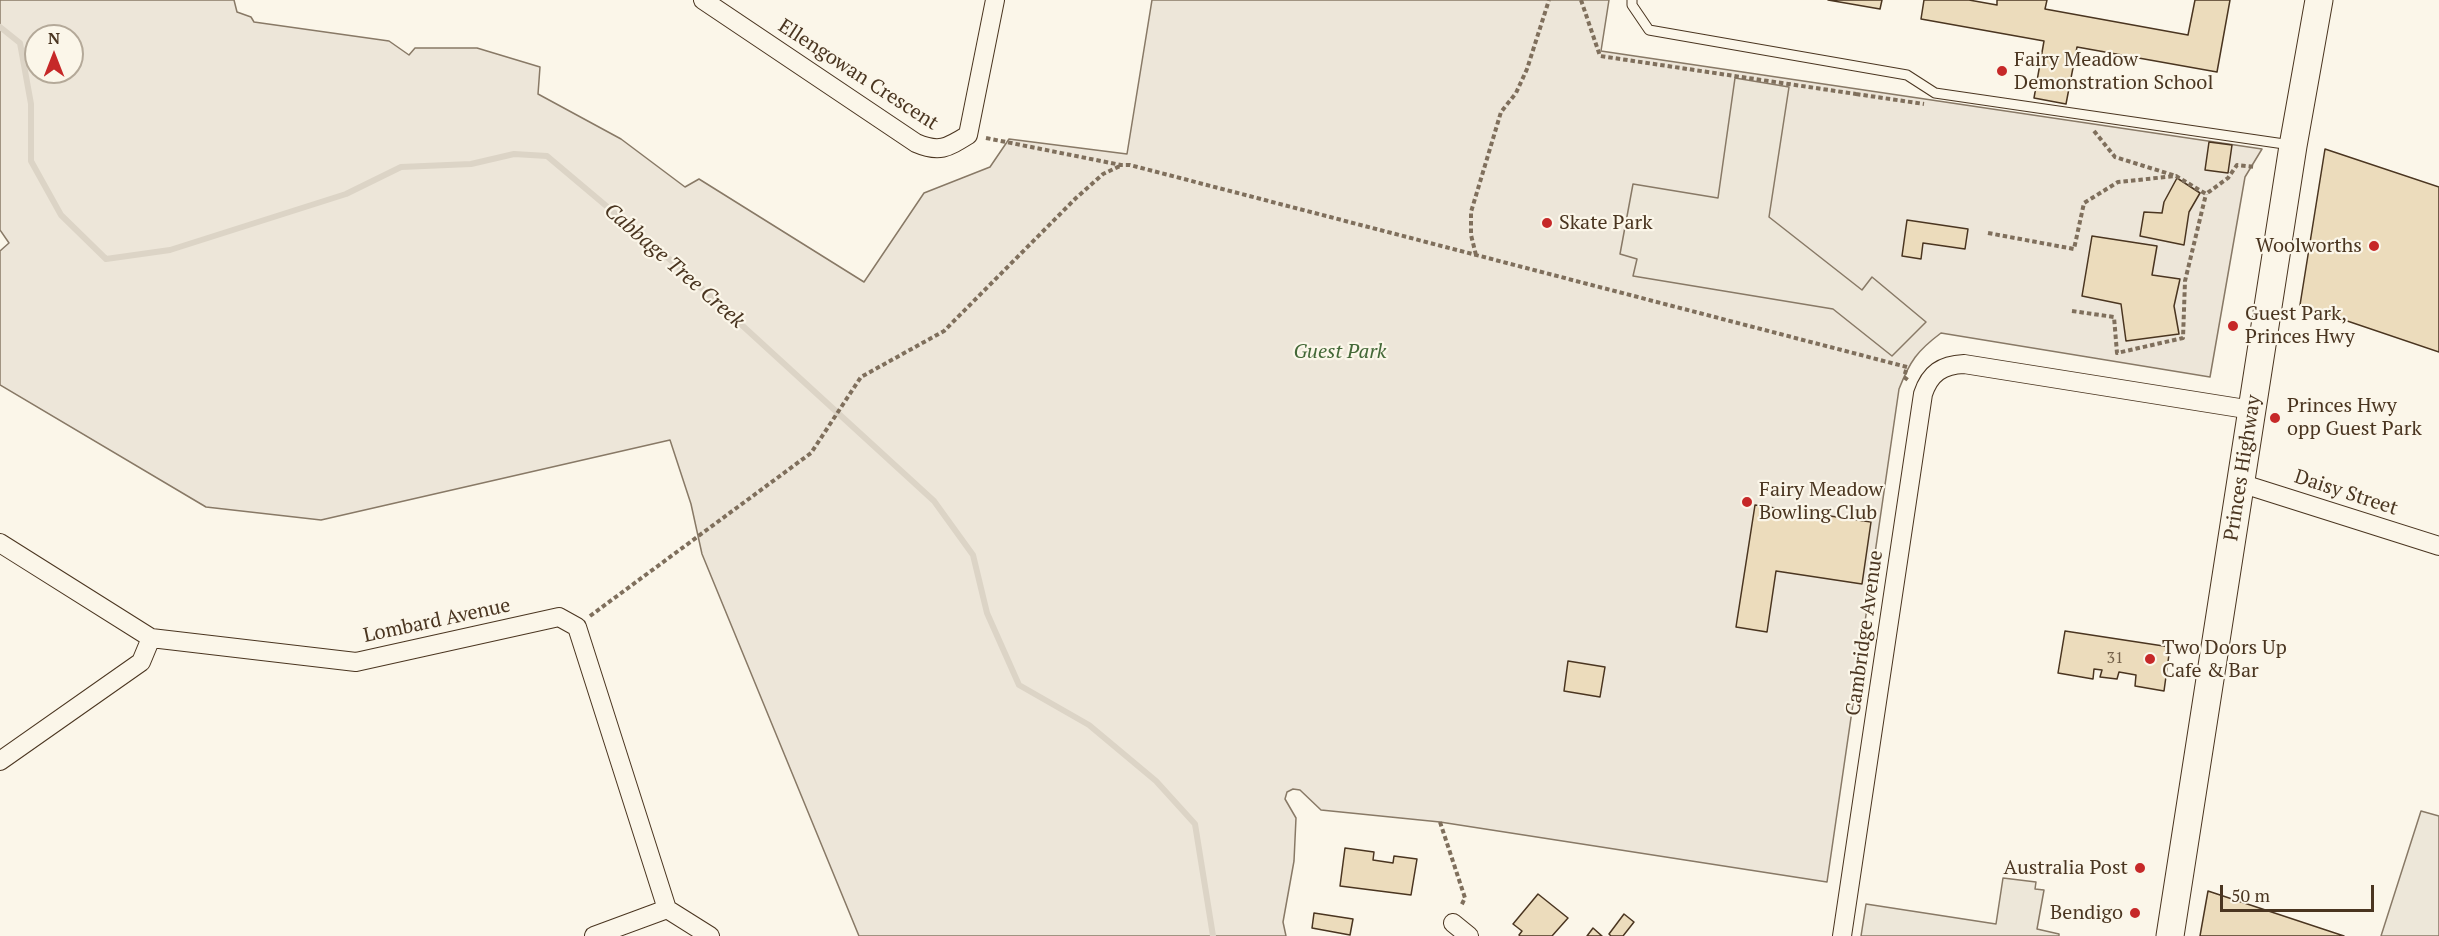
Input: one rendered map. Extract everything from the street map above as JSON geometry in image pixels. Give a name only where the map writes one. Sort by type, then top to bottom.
[{"type":"main road","name":"Princes Highway","points":[[2170,936],[2293,146],[2319,0]]},
{"type":"street","name":"Ellengowan Crescent","points":[[703,0],[916,143],[932,150],[949,146],[968,135],[995,0]]},
{"type":"street","name":"Cambridge Avenue","points":[[1842,936],[1922,406],[1927,383],[1932,375],[1951,365],[1964,364],[2252,410]]},
{"type":"street","name":"Daisy Street","points":[[2240,483],[2439,546]]},
{"type":"street","name":"Lombard Avenue","points":[[0,543],[151,638],[356,662],[559,617],[577,627]]},
{"type":"street","points":[[577,627],[667,909],[710,936]]},
{"type":"street","points":[[0,761],[141,662],[151,638]]},
{"type":"street","points":[[594,936],[667,909]]},
{"type":"street","points":[[1453,923],[1469,936]]},
{"type":"lane","points":[[1632,0],[1632,5],[1649,30],[1907,75],[1935,93],[2293,146]]},
{"type":"path","points":[[1476,255],[1471,212],[1501,112],[1516,93],[1527,69],[1549,0]]},
{"type":"path","points":[[1581,0],[1600,57],[1857,92],[1928,104]]},
{"type":"path","points":[[2093,130],[2115,157],[2176,176],[2206,195]]},
{"type":"path","points":[[968,135],[1130,165],[1907,367],[1904,377],[1908,380]]},
{"type":"path","points":[[577,627],[620,592],[811,453],[861,377],[944,332],[1076,198],[1103,174],[1121,165]]},
{"type":"path","points":[[2072,311],[2114,317],[2117,353],[2183,338],[2185,281],[2206,195],[2228,178],[2237,165],[2256,167]]},
{"type":"path","points":[[1988,233],[2074,249],[2084,203],[2118,182],[2176,176]]},
{"type":"path","points":[[1440,822],[1466,898],[1453,923]]},
{"type":"green space","name":"Guest Park","points":[[0,0],[234,0],[237,12],[251,17],[254,22],[389,41],[409,55],[415,48],[477,48],[540,67],[538,94],[621,139],[685,187],[699,179],[864,282],[924,193],[990,167],[1009,139],[1127,154],[1152,0],[1609,0],[1601,51],[2262,149],[2245,177],[2210,377],[1941,333],[1920,351],[1911,364],[1899,389],[1827,882],[1440,822],[1321,810],[1300,790],[1293,789],[1287,792],[1285,799],[1296,818],[1294,861],[1283,922],[1286,936],[859,936],[702,554],[691,504],[670,440],[321,520],[206,507],[0,385],[0,251],[9,243],[0,230]]},
{"type":"shaded area","points":[[1735,78],[1789,87],[1769,217],[1862,290],[1872,277],[1926,322],[1892,356],[1833,309],[1633,276],[1637,259],[1620,254],[1633,184],[1718,198]]},
{"type":"shaded area","points":[[2421,811],[2439,816],[2439,936],[2381,936]]},
{"type":"shaded area","points":[[2003,878],[2036,882],[2035,889],[2044,890],[2037,929],[2059,934],[2059,936],[1861,936],[1866,904],[1996,924]]},
{"type":"building","points":[[1828,0],[1882,0],[1880,9]]},
{"type":"building","points":[[1924,0],[1969,0],[1997,5],[1997,0],[2047,0],[2045,9],[2188,35],[2195,0],[2230,0],[2217,72],[2077,47],[2066,104],[2034,98],[2044,41],[1921,19]]},
{"type":"building","points":[[2209,142],[2232,145],[2228,173],[2205,170]]},
{"type":"building","name":"Woolworths","points":[[2325,149],[2439,187],[2439,352],[2300,305]]},
{"type":"building","points":[[2177,178],[2200,193],[2189,212],[2184,245],[2140,236],[2144,212],[2162,213],[2164,202]]},
{"type":"building","points":[[1907,220],[1968,229],[1965,249],[1923,243],[1921,259],[1902,256]]},
{"type":"building","points":[[2092,236],[2157,246],[2152,275],[2180,279],[2174,306],[2179,334],[2126,341],[2121,304],[2082,296]]},
{"type":"building","points":[[1755,505],[1871,522],[1862,584],[1776,571],[1767,632],[1736,627]]},
{"type":"building","points":[[2065,631],[2170,647],[2164,691],[2135,686],[2136,675],[2119,672],[2117,679],[2100,677],[2102,670],[2094,669],[2093,679],[2058,673]]},
{"type":"building","points":[[1568,661],[1605,667],[1600,697],[1564,691]]},
{"type":"building","points":[[1345,848],[1374,852],[1373,860],[1393,863],[1394,856],[1417,859],[1411,895],[1340,886]]},
{"type":"building","points":[[2208,891],[2344,936],[2200,936]]},
{"type":"building","points":[[1538,894],[1568,918],[1552,936],[1520,936],[1522,931],[1513,924]]},
{"type":"building","points":[[1314,913],[1353,919],[1350,935],[1312,928]]},
{"type":"building","points":[[1624,914],[1634,922],[1623,936],[1611,936],[1609,934]]},
{"type":"building","points":[[1593,928],[1602,936],[1587,936]]},
{"type":"waterway","name":"Cabbage Tree Creek","points":[[0,27],[20,43],[31,104],[31,161],[61,215],[106,259],[170,250],[346,194],[401,167],[471,164],[514,154],[547,156],[674,263],[934,501],[973,555],[987,613],[1019,685],[1089,725],[1156,781],[1195,824],[1213,936]]},
{"type":"place","name":"Fairy Meadow Demonstration School","points":[[2002,71]]},
{"type":"place","name":"Skate Park","points":[[1547,223]]},
{"type":"place","name":"Woolworths","points":[[2374,246]]},
{"type":"place","name":"Guest Park, Princes Hwy","points":[[2233,326]]},
{"type":"place","name":"Princes Hwy opp Guest Park","points":[[2275,418]]},
{"type":"place","name":"Fairy Meadow Bowling Club","points":[[1747,502]]},
{"type":"place","name":"Two Doors Up Cafe & Bar","points":[[2150,659]]},
{"type":"place","name":"Australia Post","points":[[2140,868]]},
{"type":"place","name":"Bendigo","points":[[2135,913]]}]
